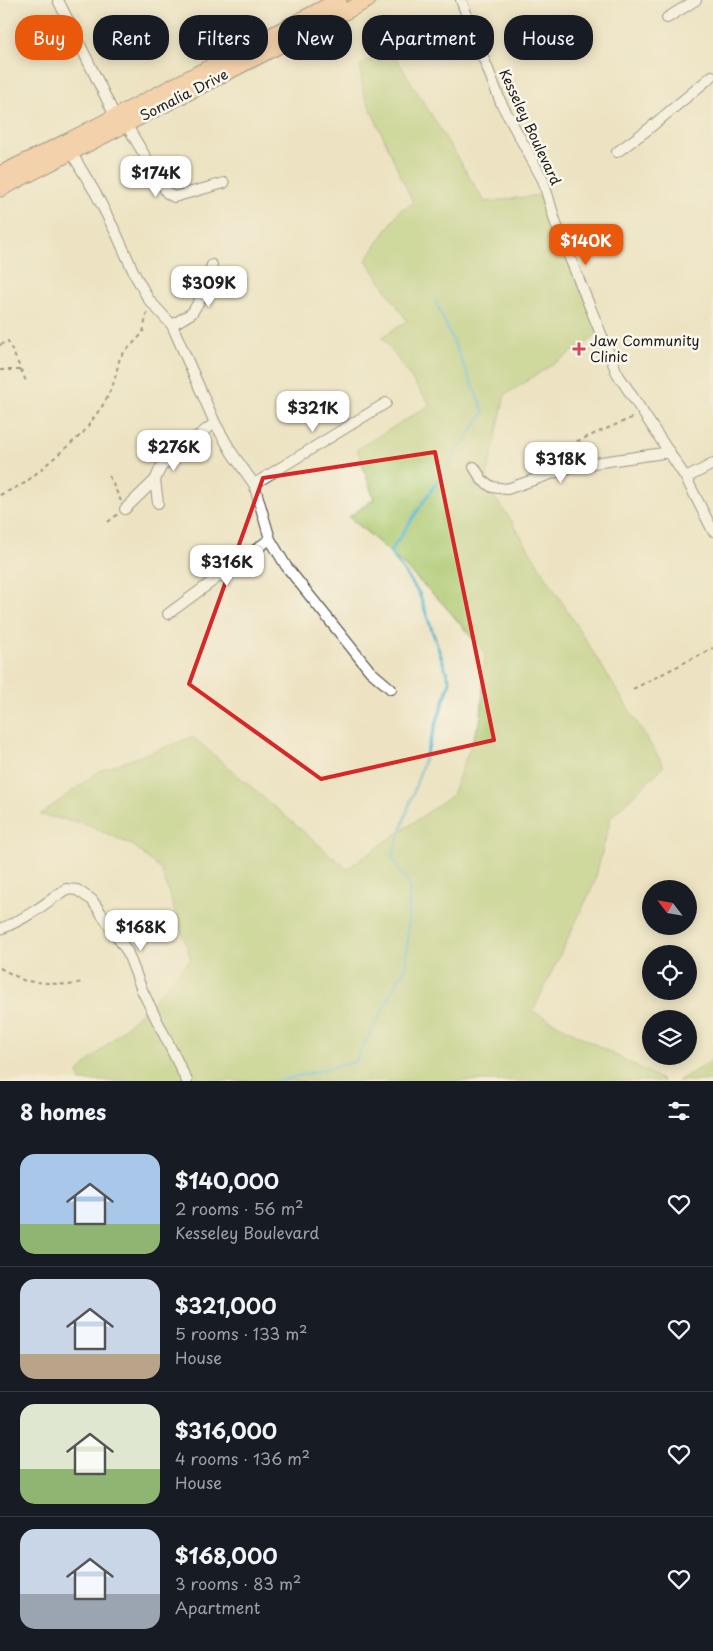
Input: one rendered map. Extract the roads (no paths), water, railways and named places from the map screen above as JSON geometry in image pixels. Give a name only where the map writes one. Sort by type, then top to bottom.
[{"type":"main road","name":"Somalia Drive","points":[[0,189],[71,152],[121,120],[339,0]]},
{"type":"main road","name":"Somalia Drive","points":[[0,174],[121,120],[368,0]]},
{"type":"street","points":[[58,0],[121,120],[167,193],[174,197],[224,183]]},
{"type":"street","name":"Kesseley Boulevard","points":[[461,0],[501,104],[542,180],[556,224],[617,373],[686,478],[713,531]]},
{"type":"street","points":[[667,18],[696,0]]},
{"type":"street","points":[[617,152],[646,131],[712,76]]},
{"type":"street","points":[[71,152],[118,235],[135,275],[149,300],[172,325],[215,423],[232,454],[254,484],[270,539],[286,566],[364,664],[391,690]]},
{"type":"street","points":[[172,325],[192,313],[201,298],[212,265]]},
{"type":"street","points":[[254,484],[386,403]]},
{"type":"street","points":[[125,509],[155,480],[162,467],[174,454],[215,423]]},
{"type":"street","points":[[474,467],[482,480],[492,486],[507,489],[574,466],[670,452]]},
{"type":"street","points":[[686,478],[713,464]]},
{"type":"street","points":[[155,480],[158,503]]},
{"type":"street","points":[[168,614],[270,539]]},
{"type":"street","points":[[0,929],[41,908],[66,889],[77,890],[92,900],[127,951],[142,990],[187,1081]]},
{"type":"waterway","points":[[278,1081],[355,1062],[406,966],[410,887],[392,857],[450,682],[419,593],[390,552],[484,412],[435,300]]},
{"type":"place","name":"Jaw Community Clinic","points":[[579,349]]}]
